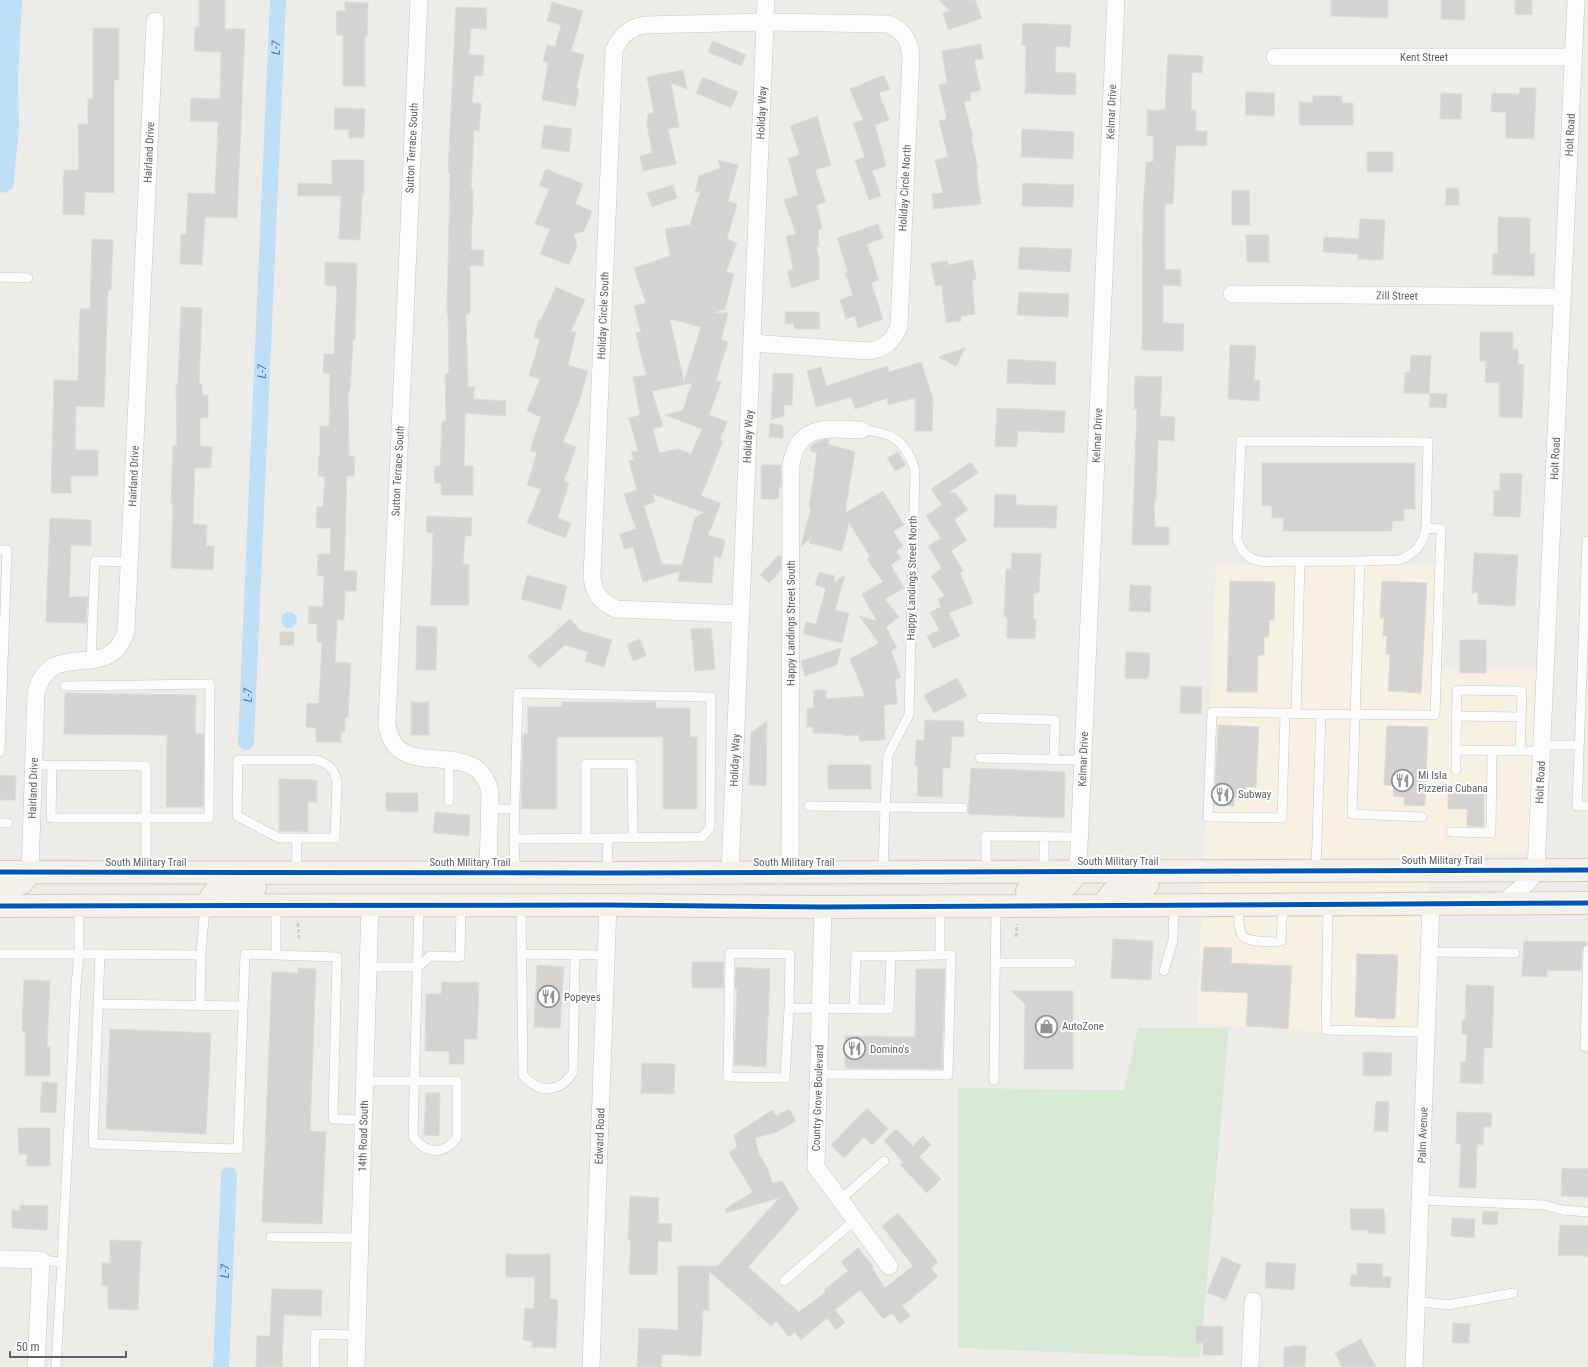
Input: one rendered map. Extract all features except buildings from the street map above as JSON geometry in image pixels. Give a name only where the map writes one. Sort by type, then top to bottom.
[{"type":"main road","points":[[1103,905],[1115,888],[1123,884],[1272,884],[1290,882],[1316,870]]},
{"type":"main road","name":"South Military Trail","points":[[0,872],[608,873],[1588,870]]},
{"type":"main road","points":[[867,906],[902,892],[1053,891],[1068,884],[1078,871]]},
{"type":"main road","points":[[0,890],[22,883],[30,872]]},
{"type":"main road","points":[[205,906],[214,893],[228,887],[360,886],[378,872]]},
{"type":"main road","points":[[608,905],[614,893],[628,885],[674,883],[722,872]]},
{"type":"main road","points":[[461,905],[472,895],[491,891],[588,890],[595,887],[608,873]]},
{"type":"main road","points":[[0,906],[608,905],[823,907],[1579,903],[1588,884]]},
{"type":"street","name":"Sutton Terrace South","points":[[419,0],[387,724],[388,734],[393,744],[410,756],[449,760],[473,765],[482,772],[488,781],[490,791],[488,872]]},
{"type":"street","name":"Holiday Way","points":[[722,872],[741,614],[766,0]]},
{"type":"street","name":"Kelmar Drive","points":[[1078,871],[1116,0]]},
{"type":"street","name":"Holt Road","points":[[1536,870],[1576,0]]},
{"type":"street","name":"Hairland Drive","points":[[30,872],[36,693],[39,682],[45,673],[53,666],[108,656],[117,650],[123,641],[126,631],[155,21]]},
{"type":"street","name":"Holiday Circle North","points":[[752,343],[868,351],[878,350],[888,344],[895,336],[899,326],[911,56],[910,45],[905,36],[897,28],[888,24],[766,22]]},
{"type":"street","name":"Holiday Circle South","points":[[741,614],[616,609],[606,605],[598,597],[594,588],[593,561],[614,50],[618,40],[626,32],[635,27],[645,25],[766,22]]},
{"type":"street","name":"Kent Street","points":[[1275,57],[1573,57]]},
{"type":"street","name":"Zill Street","points":[[1232,294],[1562,297]]},
{"type":"street","name":"Happy Landings Street South","points":[[790,872],[792,454],[798,444],[806,436],[817,430],[828,428],[861,430]]},
{"type":"street","points":[[1503,903],[1528,882],[1536,870]]},
{"type":"street","name":"Palm Avenue","points":[[1414,1367],[1431,904]]},
{"type":"street","name":"Edward Road","points":[[591,1367],[608,905]]},
{"type":"street","name":"14th Road South","points":[[356,1367],[370,906]]},
{"type":"street","name":"Country Grove Boulevard","points":[[823,907],[816,1167],[889,1266]]},
{"type":"street","points":[[0,1259],[41,1260],[36,1367]]},
{"type":"street","points":[[1250,1367],[1253,1301]]},
{"type":"lane","points":[[0,277],[28,278]]},
{"type":"lane","name":"Happy Landings Street North","points":[[861,430],[885,432],[895,438],[911,457],[915,470],[910,715],[888,755],[885,807]]},
{"type":"lane","points":[[1241,441],[1428,442],[1426,528],[1424,539],[1418,549],[1410,556],[1399,560],[1300,562],[1260,561],[1252,559],[1245,554],[1237,539],[1241,441]]},
{"type":"lane","points":[[1285,713],[1282,818],[1208,817],[1212,712],[1435,715],[1441,528],[1426,528]]},
{"type":"lane","points":[[1588,541],[1584,690],[1578,757],[1577,806],[1588,806]]},
{"type":"lane","points":[[0,550],[7,550],[3,578],[0,752]]},
{"type":"lane","points":[[91,660],[95,560],[129,562]]},
{"type":"lane","points":[[1360,561],[1352,814],[1422,817]]},
{"type":"lane","points":[[1296,713],[1300,562]]},
{"type":"lane","points":[[52,765],[51,818],[209,818],[210,684],[65,686]]},
{"type":"lane","points":[[1456,770],[1457,690],[1522,691],[1520,751]]},
{"type":"lane","points":[[514,839],[702,837],[710,828],[712,697],[518,693],[514,839],[515,872]]},
{"type":"lane","points":[[1316,870],[1321,714]]},
{"type":"lane","points":[[1456,716],[1521,717]]},
{"type":"lane","points":[[981,718],[1055,720],[1054,759]]},
{"type":"lane","points":[[1456,750],[1520,751],[1579,746]]},
{"type":"lane","points":[[1451,832],[1491,834],[1492,751]]},
{"type":"lane","points":[[1578,757],[1588,758]]},
{"type":"lane","points":[[980,758],[1082,760]]},
{"type":"lane","points":[[238,760],[316,760],[333,769],[336,782],[335,838],[297,839],[279,838],[237,816],[238,760]]},
{"type":"lane","points":[[449,760],[449,802]]},
{"type":"lane","points":[[34,764],[146,766],[146,872]]},
{"type":"lane","points":[[586,838],[586,764],[632,764],[633,837]]},
{"type":"lane","points":[[809,806],[963,808]]},
{"type":"lane","points":[[883,872],[885,807]]},
{"type":"lane","points":[[490,809],[515,809]]},
{"type":"lane","points":[[986,871],[986,836],[1079,837]]},
{"type":"lane","points":[[1044,837],[1044,871]]},
{"type":"lane","points":[[608,838],[608,873]]},
{"type":"lane","points":[[296,872],[297,839]]},
{"type":"lane","points":[[1164,971],[1173,940],[1174,904]]},
{"type":"lane","points":[[1239,904],[1239,927],[1241,935],[1248,940],[1277,942],[1281,941],[1284,904]]},
{"type":"lane","points":[[1328,904],[1326,1030],[1426,1032]]},
{"type":"lane","points":[[364,1082],[414,1082],[457,1081],[457,1138],[452,1144],[438,1151],[423,1147],[417,1143],[413,1136],[414,1082],[418,967],[419,905]]},
{"type":"lane","points":[[368,967],[418,967],[430,956],[460,957],[461,905]]},
{"type":"lane","points":[[521,905],[523,1075],[536,1087],[545,1089],[562,1085],[573,1072],[575,954]]},
{"type":"lane","points":[[994,1080],[996,905]]},
{"type":"lane","points":[[56,1367],[76,985],[79,954],[79,906]]},
{"type":"lane","points":[[200,1005],[201,955],[205,906]]},
{"type":"lane","points":[[276,906],[276,955]]},
{"type":"lane","points":[[940,906],[940,955]]},
{"type":"lane","points":[[1585,1047],[1588,950]]},
{"type":"lane","points":[[1429,952],[1515,953]]},
{"type":"lane","points":[[730,953],[790,954],[789,1008],[785,1078],[728,1077],[730,953]]},
{"type":"lane","points":[[0,954],[201,955]]},
{"type":"lane","points":[[100,954],[93,1144],[238,1149],[245,954],[337,957],[333,1119],[363,1120]]},
{"type":"lane","points":[[522,954],[606,954]]},
{"type":"lane","points":[[819,1074],[948,1075],[951,955],[856,956],[854,1009]]},
{"type":"lane","points":[[789,1008],[889,1009],[891,956]]},
{"type":"lane","points":[[996,963],[1071,963]]},
{"type":"lane","points":[[98,1004],[243,1006]]},
{"type":"lane","points":[[840,1200],[884,1161]]},
{"type":"lane","points":[[1420,1200],[1544,1204],[1562,1210],[1588,1212]]},
{"type":"lane","points":[[784,1282],[855,1220]]},
{"type":"lane","points":[[271,1237],[360,1238]]},
{"type":"lane","points":[[41,1260],[62,1262]]},
{"type":"lane","points":[[1416,1301],[1448,1306],[1513,1293]]},
{"type":"lane","points":[[314,1367],[315,1334],[357,1335]]},
{"type":"path","points":[[298,923],[299,939]]},
{"type":"path","points":[[1016,937],[1017,923]]},
{"type":"shaded area","points":[[1446,564],[1443,669],[1539,670],[1531,854],[1430,853],[1420,1038],[1251,1028],[1197,1023],[1216,565]]},
{"type":"green space","points":[[1138,1028],[1229,1028],[1200,1358],[958,1348],[958,1088],[1124,1090]]},
{"type":"water","points":[[0,0],[22,0],[18,79],[19,129],[13,188],[4,193],[0,192]]},
{"type":"water","points":[[286,612],[292,612],[297,617],[295,626],[292,628],[286,628],[281,623],[281,617]]},
{"type":"waterway","name":"L-7","points":[[246,742],[278,0]]},
{"type":"waterway","name":"L-7","points":[[221,1367],[229,1175]]},
{"type":"cycle path","points":[[0,872],[607,873],[1588,870]]},
{"type":"cycle path","points":[[0,906],[608,905],[823,907],[1588,903]]},
{"type":"place","name":"Mi Isla Pizzeria Cubana","points":[[1403,781]]},
{"type":"place","name":"Subway","points":[[1223,794]]},
{"type":"place","name":"Popeyes","points":[[549,997]]},
{"type":"place","name":"AutoZone","points":[[1046,1026]]},
{"type":"place","name":"Domino's","points":[[855,1049]]}]
